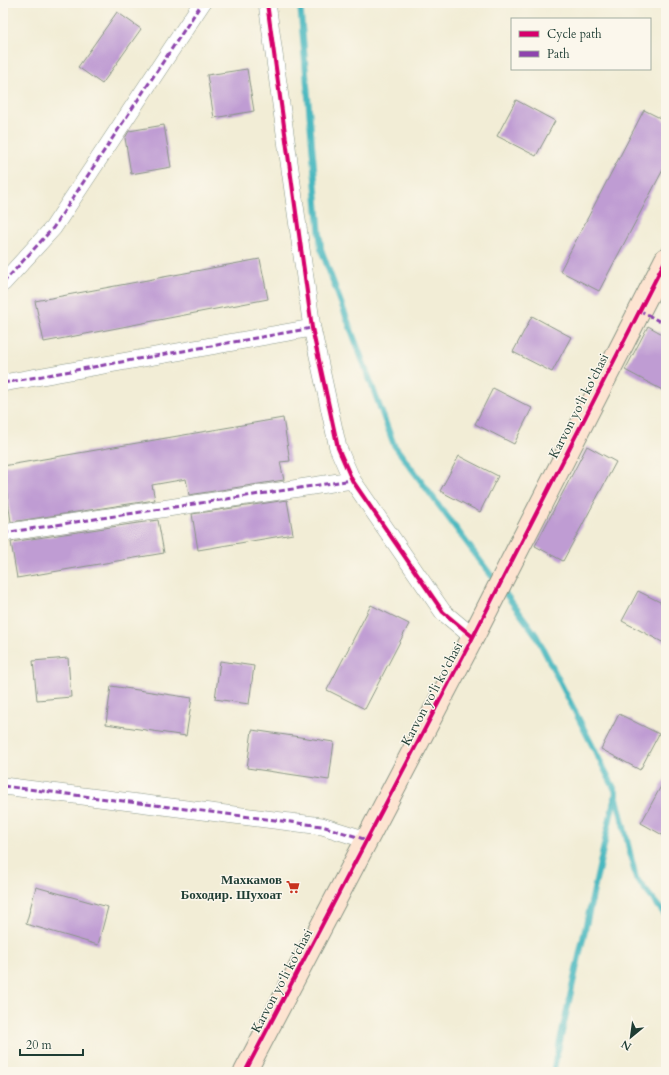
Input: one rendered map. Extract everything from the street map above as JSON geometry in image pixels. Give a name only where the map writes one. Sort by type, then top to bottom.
[{"type":"street","points":[[3,283],[53,228],[202,3]]},
{"type":"street","points":[[267,3],[312,328],[338,448],[352,480],[443,612],[473,637]]},
{"type":"street","name":"Karvon yo‘li ko'chasi","points":[[245,1072],[473,637],[666,260]]},
{"type":"street","points":[[3,383],[312,328]]},
{"type":"street","points":[[3,533],[352,480]]},
{"type":"street","points":[[3,786],[322,826],[367,840]]},
{"type":"building","points":[[117,12],[141,29],[102,84],[78,67]]},
{"type":"building","points":[[247,69],[254,111],[214,118],[207,75]]},
{"type":"building","points":[[516,100],[555,121],[536,156],[497,136]]},
{"type":"building","points":[[644,110],[666,121],[666,164],[599,291],[560,271]]},
{"type":"building","points":[[164,125],[171,167],[131,174],[125,138],[129,131]]},
{"type":"building","points":[[260,259],[268,299],[44,342],[35,301]]},
{"type":"building","points":[[532,316],[571,337],[552,372],[513,352]]},
{"type":"building","points":[[648,326],[666,336],[666,392],[625,370]]},
{"type":"building","points":[[493,388],[532,408],[514,444],[475,424]]},
{"type":"building","points":[[283,418],[290,461],[280,462],[284,480],[189,495],[186,479],[152,485],[155,500],[11,522],[3,466]]},
{"type":"building","points":[[587,446],[616,462],[563,561],[535,546]]},
{"type":"building","points":[[459,456],[498,476],[480,512],[440,491]]},
{"type":"building","points":[[287,500],[293,534],[198,550],[192,514]]},
{"type":"building","points":[[158,520],[164,553],[17,578],[11,542]]},
{"type":"building","points":[[638,591],[666,605],[666,644],[622,621]]},
{"type":"building","points":[[371,605],[409,624],[365,709],[327,690]]},
{"type":"building","points":[[68,658],[71,697],[37,700],[33,661]]},
{"type":"building","points":[[220,661],[254,666],[249,704],[215,699]]},
{"type":"building","points":[[111,686],[192,698],[186,736],[106,724]]},
{"type":"building","points":[[619,714],[659,734],[640,770],[601,749]]},
{"type":"building","points":[[252,730],[334,742],[329,780],[247,768]]},
{"type":"building","points":[[666,777],[666,837],[641,823]]},
{"type":"building","points":[[36,887],[108,907],[98,945],[26,924]]},
{"type":"waterway","points":[[300,3],[321,249],[394,445],[496,582]]},
{"type":"waterway","points":[[502,589],[536,635],[616,792],[553,1072]]},
{"type":"waterway","points":[[616,794],[636,878],[666,916]]},
{"type":"marked path","points":[[3,283],[53,228],[202,3]]},
{"type":"marked path","points":[[639,310],[666,325]]},
{"type":"marked path","points":[[3,383],[312,328]]},
{"type":"marked path","points":[[3,533],[352,480]]},
{"type":"marked path","points":[[3,786],[322,826],[367,840]]},
{"type":"cycle path","points":[[267,3],[312,328],[338,448],[352,480],[443,612],[473,637]]},
{"type":"cycle path","points":[[245,1072],[473,637],[666,259]]},
{"type":"place","name":"Махкамов Боходир. Шухоат","points":[[293,887]]}]
